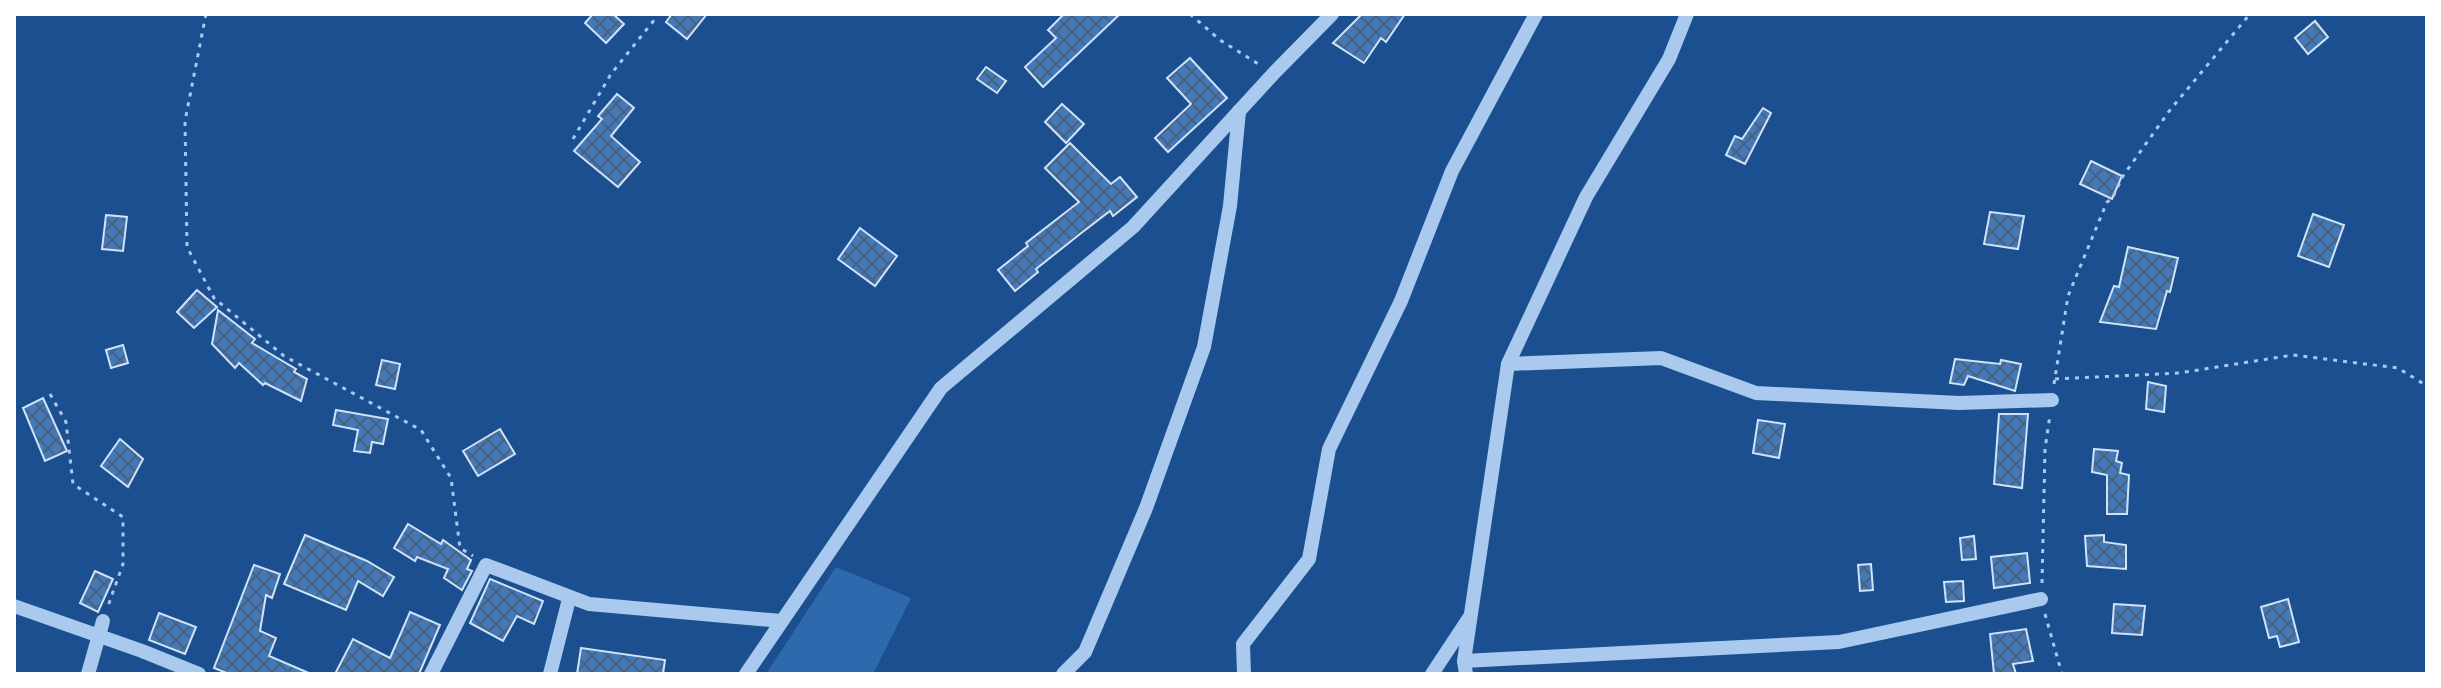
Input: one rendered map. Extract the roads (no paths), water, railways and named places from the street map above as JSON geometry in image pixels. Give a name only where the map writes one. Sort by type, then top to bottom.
[{"type":"street","points":[[746,674],[941,388],[1133,227],[1239,110],[1332,14]]},
{"type":"street","points":[[1244,674],[1243,644],[1309,559],[1329,449],[1401,301],[1452,171],[1536,14]]},
{"type":"street","points":[[1687,14],[1669,59],[1586,197],[1508,364],[1465,668],[1839,642],[2041,599]]},
{"type":"street","points":[[1063,674],[1085,652],[1146,508],[1204,347],[1230,206],[1239,110]]},
{"type":"street","points":[[1508,364],[1661,358],[1756,393],[1959,403],[2052,400]]},
{"type":"street","points":[[431,674],[486,565],[569,599],[589,604],[782,621]]},
{"type":"street","points":[[550,674],[569,599]]},
{"type":"street","points":[[14,606],[101,628],[199,674]]},
{"type":"street","points":[[1432,674],[1471,614]]},
{"type":"street","points":[[88,674],[101,628]]}]
